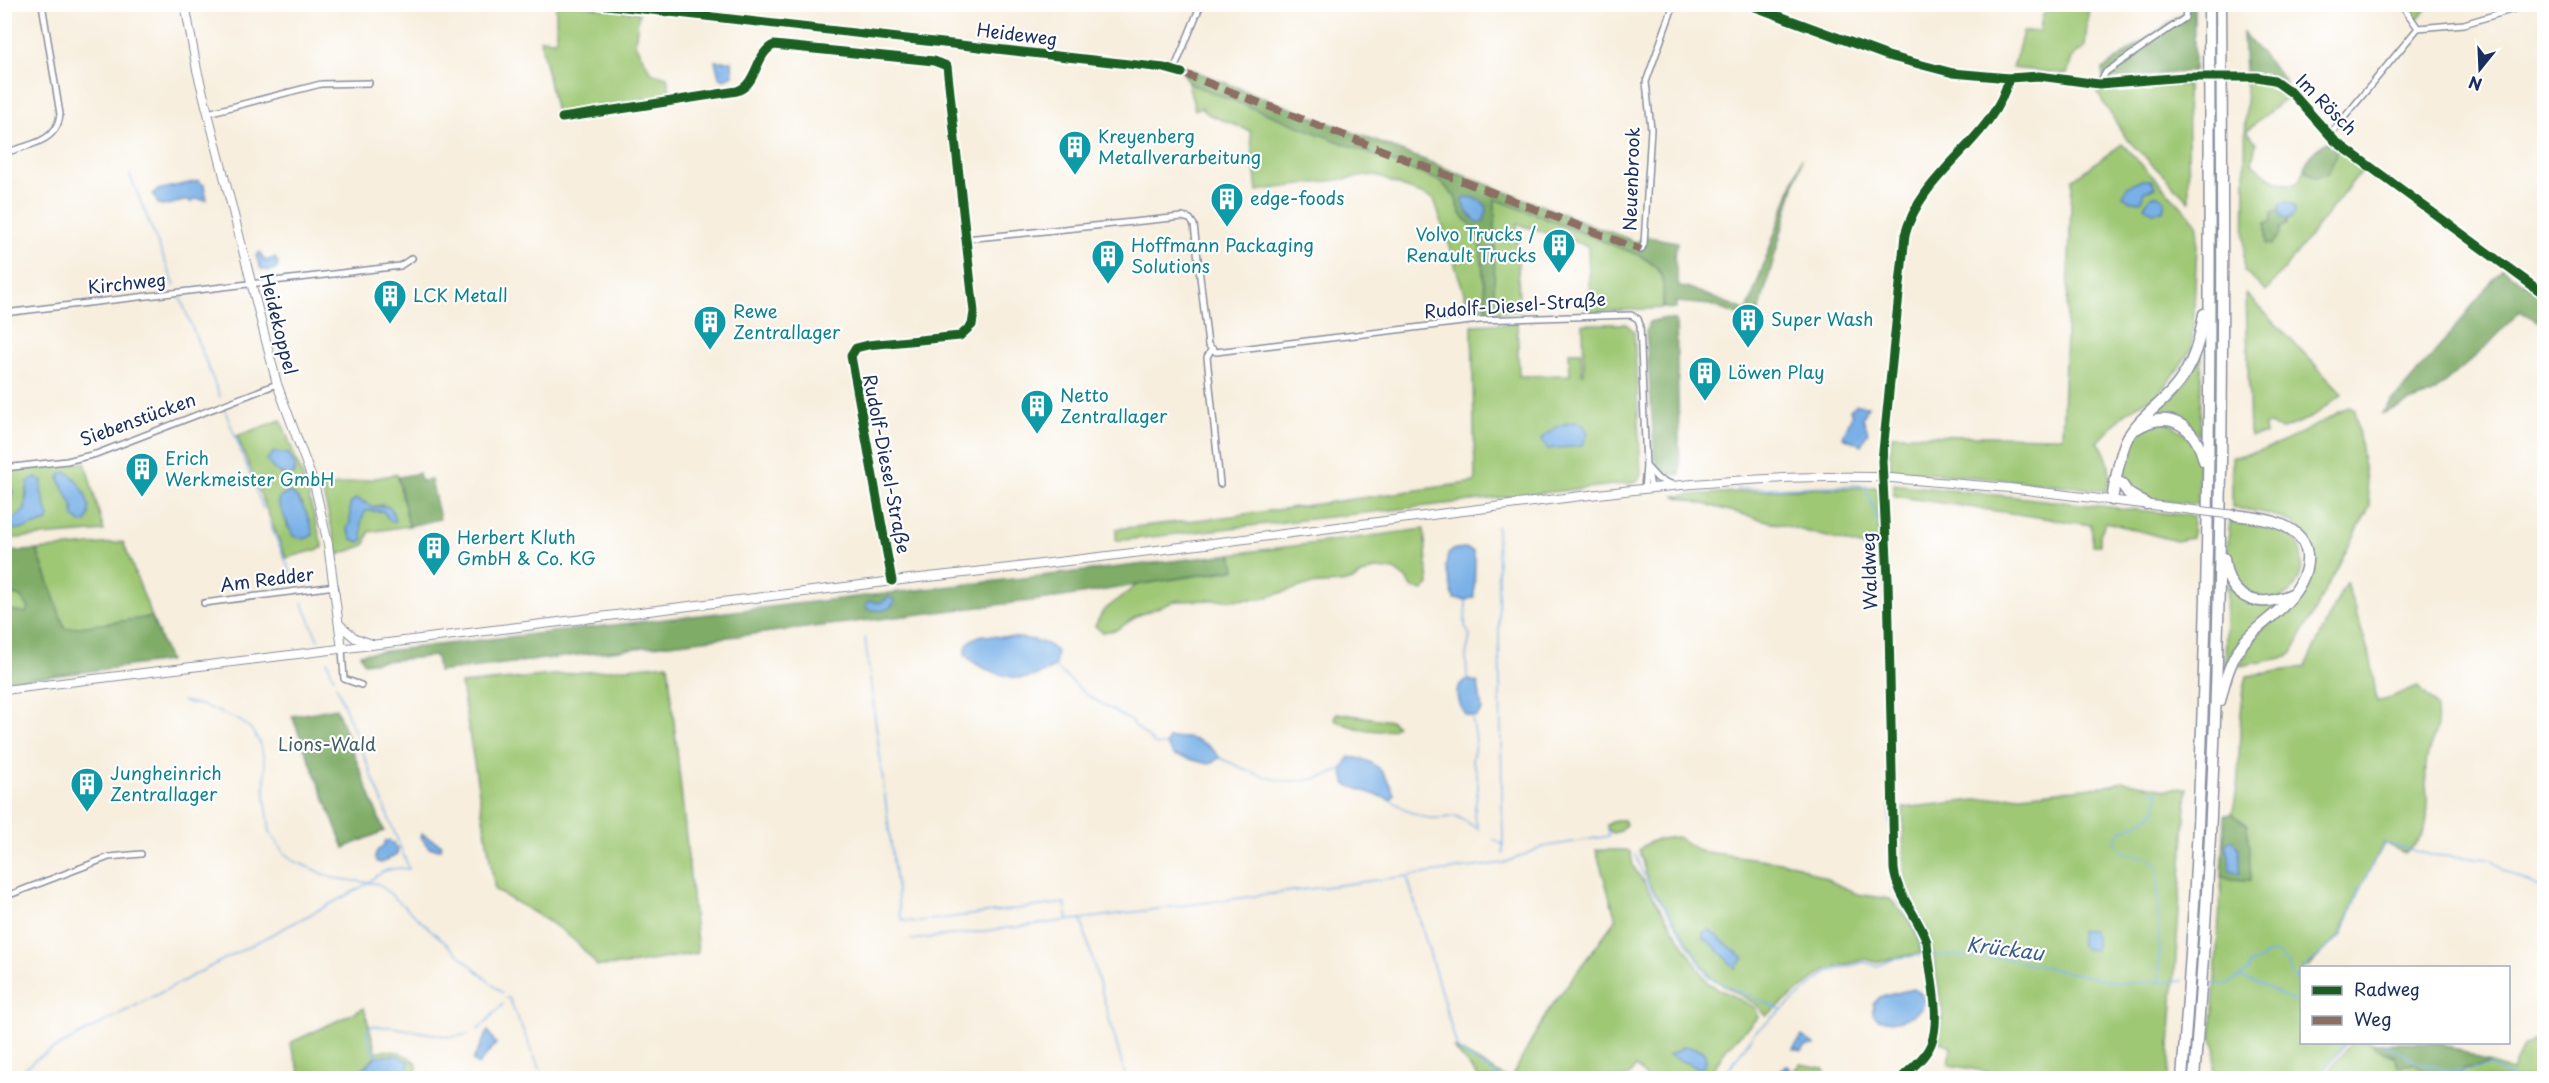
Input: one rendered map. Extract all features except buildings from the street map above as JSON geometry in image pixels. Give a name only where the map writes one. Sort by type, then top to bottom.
[{"type":"highway","points":[[2182,1078],[2203,714],[2210,281],[2209,4]]},
{"type":"highway","points":[[2194,1078],[2214,722],[2220,526],[2221,4]]},
{"type":"highway","points":[[2112,500],[2123,449],[2131,432],[2141,419],[2174,390],[2192,363],[2199,342],[2210,281]]},
{"type":"highway","points":[[2131,432],[2158,420],[2182,425],[2199,444],[2208,478]]},
{"type":"highway","points":[[2112,500],[2120,493],[2119,469]]},
{"type":"highway","points":[[2121,483],[2128,493],[2146,504]]},
{"type":"highway","points":[[2214,722],[2225,679],[2235,656],[2254,630],[2295,593],[2305,577],[2308,566],[2305,548],[2291,530],[2278,523],[2235,515]]},
{"type":"highway","points":[[2220,526],[2225,569],[2236,590],[2247,598],[2268,603],[2295,593]]},
{"type":"main road","name":"Heidekoppel","points":[[185,4],[192,48],[277,384],[315,487],[335,586],[342,649]]},
{"type":"main road","name":"Im Rösch","points":[[1747,4],[1919,66],[1953,73],[2009,78],[2039,76],[2099,84],[2185,77],[2265,78],[2283,84],[2329,136],[2544,294]]},
{"type":"main road","points":[[4,690],[1047,564],[1647,488],[1812,476],[1891,477],[2009,488],[2235,515]]},
{"type":"main road","points":[[340,625],[355,638],[374,645]]},
{"type":"street","points":[[4,153],[47,138],[54,134],[60,126],[42,4]]},
{"type":"street","name":"Heideweg","points":[[598,4],[1174,70],[1182,73]]},
{"type":"street","points":[[1174,70],[1202,4]]},
{"type":"street","name":"Neuenbrook","points":[[1641,250],[1644,244],[1651,129],[1646,82],[1674,4]]},
{"type":"street","points":[[2099,84],[2106,72],[2185,18],[2187,4]]},
{"type":"street","points":[[2401,4],[2418,28],[2464,24],[2530,4]]},
{"type":"street","name":"Im Rösch","points":[[2329,136],[2418,28]]},
{"type":"street","points":[[562,118],[744,89],[751,81],[767,50],[774,45],[939,62],[947,66],[966,239],[1182,217],[1190,219],[1194,225],[1208,345],[1211,350],[1207,357],[1220,484]]},
{"type":"street","name":"Waldweg","points":[[1900,1078],[1921,1060],[1931,1045],[1935,1028],[1927,947],[1923,931],[1895,882],[1893,868],[1888,579],[1882,461],[1905,235],[1909,218],[1935,179],[1990,120],[2000,104],[2009,78]]},
{"type":"street","points":[[208,113],[321,84],[369,83]]},
{"type":"street","name":"Rudolf-Diesel-Straße","points":[[892,581],[850,356],[856,348],[868,345],[960,336],[970,329],[974,312],[966,239]]},
{"type":"street","name":"Kirchweg","points":[[4,313],[400,266],[412,258]]},
{"type":"street","name":"Rudolf-Diesel-Straße","points":[[1211,350],[1226,351],[1479,320],[1631,315],[1638,319],[1640,325],[1647,488]]},
{"type":"street","name":"Siebenstücken","points":[[4,468],[67,461],[96,454],[277,384]]},
{"type":"street","points":[[1646,466],[1658,479],[1677,486]]},
{"type":"street","name":"Am Redder","points":[[204,603],[335,586]]},
{"type":"street","points":[[342,649],[344,679],[361,685]]},
{"type":"street","points":[[4,897],[109,857],[141,854]]},
{"type":"green space","points":[[2055,4],[2089,5],[2085,47],[2072,58],[2067,74],[2013,68],[2023,32],[2040,31],[2042,16]]},
{"type":"green space","points":[[556,5],[577,5],[639,13],[635,44],[651,72],[667,77],[671,95],[556,113],[540,39],[556,40]]},
{"type":"green space","points":[[2406,5],[2430,5],[2416,20]]},
{"type":"green space","points":[[2194,6],[2194,71],[2103,80],[2103,69]]},
{"type":"green space","points":[[2243,33],[2286,81],[2275,76],[2245,72]]},
{"type":"green space","points":[[1184,65],[1636,242],[1648,237],[1678,242],[1674,256],[1679,287],[1689,288],[1747,311],[1802,158],[1756,322],[1710,305],[1676,302],[1676,309],[1663,308],[1663,283],[1660,272],[1641,256],[1495,199],[1494,312],[1487,313],[1479,233],[1461,214],[1455,197],[1440,181],[1188,83],[1180,66]]},
{"type":"green space","points":[[2246,81],[2272,83],[2289,96],[2247,130],[2256,143],[2252,163],[2277,181],[2294,184],[2300,180],[2305,169],[2315,177],[2336,155],[2333,144],[2365,166],[2266,292],[2244,271]],"holes":[[[2280,205],[2291,218],[2288,218],[2286,225],[2266,243],[2266,223],[2272,221],[2272,213],[2279,209]]]},
{"type":"green space","points":[[1188,83],[1440,181],[1455,197],[1461,214],[1479,233],[1487,313],[1471,315],[1434,199],[1374,175],[1257,191],[1250,131],[1208,114],[1201,107],[1195,110]]},
{"type":"green space","points":[[2187,85],[2189,201],[2126,138],[2096,91]]},
{"type":"green space","points":[[2326,142],[2333,144],[2336,155],[2328,174],[2315,177],[2305,169],[2307,160]]},
{"type":"green space","points":[[2122,144],[2198,224],[2192,348],[2158,394],[2125,413],[2098,442],[2109,466],[2110,479],[2106,491],[2043,483],[1890,470],[1892,435],[2062,437],[2072,180]]},
{"type":"green space","points":[[1495,199],[1641,256],[1660,272],[1663,283],[1663,308],[1590,312],[1588,246],[1517,224],[1519,311],[1494,312]]},
{"type":"green space","points":[[2279,209],[2283,217],[2288,218],[2286,225],[2280,228],[2280,234],[2271,245],[2266,244],[2266,223],[2272,221],[2272,212]]},
{"type":"green space","points":[[2502,268],[2544,298],[2544,325],[2520,311],[2485,348],[2433,393],[2381,414],[2442,344]]},
{"type":"green space","points":[[2246,293],[2343,394],[2312,417],[2281,430],[2270,424],[2264,425],[2265,435],[2250,436]]},
{"type":"green space","points":[[1661,319],[1676,320],[1680,475],[1664,473],[1655,461],[1646,331],[1649,322]]},
{"type":"green space","points":[[1517,323],[1519,376],[1570,375],[1569,352],[1581,352],[1582,374],[1584,374],[1583,324],[1626,324],[1634,331],[1641,475],[1638,480],[1631,483],[1116,541],[1116,529],[1232,516],[1475,482],[1472,325]]},
{"type":"green space","points":[[2202,344],[2200,437],[2191,425],[2179,419],[2150,419],[2182,387],[2192,373]]},
{"type":"green space","points":[[2349,407],[2355,410],[2370,506],[2292,653],[2287,657],[2240,666],[2258,633],[2294,602],[2306,588],[2313,568],[2313,557],[2306,537],[2290,522],[2269,514],[2232,507],[2232,456],[2247,454],[2278,444]]},
{"type":"green space","points":[[281,420],[305,483],[323,548],[286,558],[237,436]],"holes":[[[274,452],[289,454],[282,475],[267,460]],[[278,502],[301,502],[313,535],[288,528]]]},
{"type":"green space","points":[[2152,423],[2170,423],[2195,442],[2199,469],[2198,505],[2156,500],[2130,492],[2123,472],[2126,453],[2137,436]]},
{"type":"green space","points":[[85,462],[104,531],[5,539],[5,530],[45,523],[49,518],[41,491],[42,482],[26,490],[25,510],[14,518],[5,519],[4,498],[9,480],[5,480],[5,471]],"holes":[[[59,479],[85,500],[89,507],[74,517],[73,507]]]},
{"type":"green space","points":[[419,473],[421,481],[431,480],[440,519],[409,526],[398,477]]},
{"type":"green space","points":[[397,474],[409,526],[369,532],[365,545],[338,555],[322,488]],"holes":[[[360,500],[372,507],[382,505],[390,508],[394,521],[390,521],[383,511],[365,511],[361,521],[360,542],[352,539],[348,532],[351,519],[350,507]]]},
{"type":"green space","points":[[1893,484],[2193,516],[2192,538],[2176,541],[2106,522],[2100,534],[2100,545],[2093,545],[2091,525],[1894,496]]},
{"type":"green space","points":[[1878,487],[1879,551],[1674,496],[1785,489]]},
{"type":"green space","points":[[2230,520],[2271,526],[2284,531],[2293,538],[2299,547],[2302,570],[2292,590],[2283,597],[2271,600],[2240,589],[2228,565]]},
{"type":"green space","points":[[1424,529],[1429,585],[1423,591],[1413,588],[1394,570],[1373,569],[1353,580],[1307,585],[1261,599],[1176,601],[1139,615],[1116,630],[1102,632],[1095,626],[1103,611],[1137,585],[1235,570],[1232,554]]},
{"type":"green space","points":[[123,542],[152,617],[65,629],[37,550]]},
{"type":"green space","points":[[37,550],[65,629],[152,617],[169,661],[5,682],[5,609],[26,613],[29,607],[19,596],[5,594],[5,552]]},
{"type":"green space","points":[[1232,554],[1235,569],[1063,597],[438,672],[436,656],[364,663],[360,654]]},
{"type":"green space","points":[[2346,582],[2371,660],[2377,703],[2418,686],[2437,707],[2437,725],[2426,765],[2426,824],[2415,845],[2404,853],[2384,843],[2360,889],[2341,934],[2309,966],[2300,966],[2298,976],[2300,1044],[2345,1044],[2319,1078],[2213,1078],[2216,1046],[2211,1038],[2222,876],[2229,879],[2251,880],[2247,825],[2232,814],[2238,780],[2243,693],[2247,676],[2305,667]]},
{"type":"green space","points":[[2227,584],[2249,602],[2261,606],[2277,605],[2247,633],[2225,667]]},
{"type":"green space","points":[[5,594],[19,596],[29,607],[26,613],[5,609]]},
{"type":"green space","points":[[668,664],[698,953],[625,965],[597,966],[563,931],[495,890],[461,684]]},
{"type":"green space","name":"Lions-Wald","points":[[336,708],[384,831],[344,848],[292,716]]},
{"type":"green space","points":[[1337,713],[1391,721],[1397,726],[1384,731],[1358,728],[1336,721],[1334,717]]},
{"type":"green space","points":[[2122,781],[2167,789],[2187,788],[2168,1078],[2000,1078],[2000,1074],[1949,1065],[1951,1046],[1937,1041],[1943,1016],[1931,941],[1918,911],[1904,891],[1903,808],[2112,785]]},
{"type":"green space","points":[[2232,814],[2247,825],[2251,880],[2229,879],[2222,876],[2225,815]]},
{"type":"green space","points":[[1615,820],[1623,820],[1626,824],[1621,831],[1613,833],[1607,829],[1607,825]]},
{"type":"green space","points":[[1678,837],[1699,851],[1795,864],[1857,894],[1890,899],[1910,923],[1921,953],[1875,962],[1866,959],[1826,970],[1766,1016],[1757,1005],[1711,978],[1648,882],[1639,850],[1652,841]]},
{"type":"green space","points":[[1596,850],[1627,850],[1631,853],[1633,866],[1708,983],[1756,1008],[1758,1017],[1726,1049],[1708,1078],[1647,1078],[1636,1067],[1627,1078],[1511,1078],[1548,1011],[1616,919]],"holes":[[[1683,1047],[1697,1048],[1704,1052],[1699,1068],[1669,1055]]]},
{"type":"green space","points":[[364,1008],[376,1052],[393,1051],[408,1057],[417,1064],[416,1078],[406,1078],[408,1074],[377,1056],[358,1070],[342,1077],[302,1078],[290,1043]]},
{"type":"green space","points":[[2544,1034],[2544,1078],[2459,1078],[2463,1069],[2491,1064],[2512,1071],[2523,1047]]},
{"type":"green space","points":[[2350,1044],[2373,1044],[2385,1053],[2418,1065],[2435,1078],[2324,1078]]},
{"type":"green space","points":[[2373,1044],[2444,1044],[2491,1064],[2463,1069],[2459,1078],[2435,1078],[2415,1064],[2398,1066],[2394,1056],[2375,1048]]},
{"type":"green space","points":[[1453,1047],[1507,1078],[1479,1078]]},
{"type":"green space","points":[[1800,1064],[1823,1068],[1828,1078],[1786,1078]]},
{"type":"water","points":[[715,61],[732,61],[733,75],[724,80],[719,77]]},
{"type":"water","points":[[2142,180],[2151,180],[2156,187],[2144,192],[2141,201],[2131,201],[2123,196],[2127,187]]},
{"type":"water","points":[[198,181],[204,185],[207,200],[194,199],[192,203],[188,200],[163,206],[158,204],[153,194],[157,190]]},
{"type":"water","points":[[2158,195],[2165,200],[2163,211],[2153,212],[2144,206],[2151,197]]},
{"type":"water","points":[[1466,197],[1474,198],[1485,204],[1487,209],[1484,221],[1477,222],[1468,213],[1461,200]]},
{"type":"water","points":[[2284,202],[2290,202],[2295,210],[2293,216],[2284,218],[2279,213],[2279,207]]},
{"type":"water","points":[[260,252],[265,261],[275,258],[278,263],[277,269],[268,271],[261,269],[256,256]]},
{"type":"water","points":[[1856,405],[1868,406],[1863,419],[1868,432],[1861,445],[1843,437],[1852,415],[1850,410]]},
{"type":"water","points":[[1578,422],[1588,433],[1582,446],[1547,449],[1542,439],[1550,431],[1562,425]]},
{"type":"water","points":[[274,452],[289,454],[295,465],[294,474],[288,477],[273,469],[267,460]]},
{"type":"water","points":[[66,472],[76,480],[85,494],[89,509],[86,522],[80,523],[74,517],[73,507],[59,479],[61,473]]},
{"type":"water","points":[[36,477],[42,481],[41,491],[49,518],[47,521],[23,529],[5,530],[5,519],[14,518],[25,510],[28,482]]},
{"type":"water","points":[[4,480],[9,480],[13,493],[10,499],[5,498]]},
{"type":"water","points":[[289,492],[298,499],[310,523],[313,535],[305,539],[293,536],[278,502],[279,498]]},
{"type":"water","points":[[356,498],[372,507],[387,506],[392,510],[395,521],[390,521],[383,511],[365,511],[361,522],[363,540],[359,542],[352,539],[347,528],[350,522],[350,504]]},
{"type":"water","points":[[1465,548],[1473,551],[1475,560],[1474,597],[1466,600],[1454,599],[1446,567],[1448,554],[1455,549]]},
{"type":"water","points":[[889,597],[895,601],[890,608],[879,611],[867,609],[866,604],[870,601],[880,603]]},
{"type":"water","points":[[982,635],[1042,642],[1057,652],[1055,667],[1029,678],[1013,677],[985,669],[965,654],[970,642]]},
{"type":"water","points":[[1467,679],[1478,683],[1482,710],[1476,717],[1466,715],[1458,701],[1457,691]]},
{"type":"water","points":[[1169,738],[1198,740],[1210,747],[1220,758],[1208,764],[1174,755],[1166,745]]},
{"type":"water","points":[[1349,757],[1365,760],[1378,767],[1394,794],[1391,800],[1346,785],[1342,770]]},
{"type":"water","points":[[422,834],[442,845],[441,849],[429,848],[421,837]]},
{"type":"water","points":[[2232,839],[2239,848],[2240,873],[2230,871],[2229,856],[2225,845]]},
{"type":"water","points":[[389,840],[398,849],[397,854],[382,863],[377,862],[375,857],[377,851],[385,841]]},
{"type":"water","points":[[1709,930],[1744,958],[1735,968],[1717,948],[1703,938],[1703,932]]},
{"type":"water","points":[[2080,930],[2092,930],[2096,940],[2096,950],[2085,949],[2081,945]]},
{"type":"water","points":[[1913,989],[1922,995],[1924,1002],[1920,1009],[1912,1015],[1902,1020],[1891,1021],[1881,1020],[1873,1014],[1873,1004],[1880,997]]},
{"type":"water","points":[[488,1031],[496,1044],[478,1065],[473,1060]]},
{"type":"water","points":[[1802,1036],[1815,1045],[1805,1046],[1802,1051],[1793,1049]]},
{"type":"water","points":[[1682,1047],[1696,1048],[1703,1052],[1705,1065],[1700,1069],[1668,1055]]},
{"type":"water","points":[[396,1055],[409,1061],[406,1078],[343,1078],[358,1073],[377,1056]]},
{"type":"water","points":[[1787,1066],[1790,1070],[1783,1077],[1765,1078],[1767,1073]]},
{"type":"waterway","points":[[130,175],[175,286]]},
{"type":"waterway","points":[[180,297],[220,397]]},
{"type":"waterway","points":[[225,410],[263,509]]},
{"type":"waterway","points":[[1736,489],[1859,485],[1867,488],[1884,542]]},
{"type":"waterway","points":[[269,522],[294,580]]},
{"type":"waterway","points":[[1497,526],[1503,845]]},
{"type":"waterway","points":[[1884,553],[1890,825]]},
{"type":"waterway","points":[[1466,600],[1465,626],[1470,636],[1466,655],[1467,679]]},
{"type":"waterway","points":[[302,602],[318,640]]},
{"type":"waterway","points":[[865,638],[900,916],[903,920],[915,922],[1065,903],[1066,909]]},
{"type":"waterway","points":[[327,661],[334,678]]},
{"type":"waterway","points":[[1055,667],[1087,695],[1129,720],[1156,745],[1166,745]]},
{"type":"waterway","points":[[14,1078],[36,1059],[68,1041],[355,891],[379,874],[391,869],[409,869],[336,685]]},
{"type":"waterway","points":[[182,701],[204,706],[239,720],[250,728],[259,741],[265,763],[265,796],[270,832],[283,852],[294,861],[333,878],[379,884],[502,993]]},
{"type":"waterway","points":[[1472,717],[1476,740],[1472,760],[1477,772],[1478,788],[1474,815],[1478,829]]},
{"type":"waterway","points":[[1220,758],[1252,772],[1280,780],[1308,780],[1342,770]]},
{"type":"waterway","points":[[2152,791],[2158,791],[2158,800],[2153,813],[2143,821],[2122,830],[2116,839],[2124,852],[2151,858],[2158,867],[2159,981]]},
{"type":"waterway","points":[[1391,800],[1407,811],[1422,817],[1456,816],[1477,828]]},
{"type":"waterway","points":[[1501,1078],[1458,1050],[1407,876],[1504,863],[1543,847],[1609,836],[1607,829]]},
{"type":"waterway","points":[[1494,839],[1503,845],[1503,854]]},
{"type":"waterway","points":[[2306,966],[2342,935],[2360,888],[2385,843],[2431,855],[2490,859]]},
{"type":"waterway","points":[[1635,853],[1650,888],[1666,909],[1709,978],[1782,1010]]},
{"type":"waterway","points":[[1891,859],[1892,891]]},
{"type":"waterway","points":[[2492,859],[2504,871],[2544,889]]},
{"type":"waterway","points":[[1082,919],[1407,876]]},
{"type":"waterway","points":[[1895,895],[1917,930],[1923,955]]},
{"type":"waterway","points":[[1067,913],[1068,920]]},
{"type":"waterway","points":[[911,940],[1081,919],[1126,1078]]},
{"type":"waterway","name":"Krückau","points":[[2206,983],[2226,985],[2249,971],[2249,966],[2268,954],[2278,952],[2282,960],[2288,962],[2291,973],[2300,983]]},
{"type":"waterway","name":"Krückau","points":[[1723,1078],[1754,1033],[1828,972],[1865,962],[1876,966],[1897,958],[1925,955]]},
{"type":"waterway","name":"Krückau","points":[[1930,955],[2003,958],[2118,983],[2183,981]]},
{"type":"waterway","points":[[2296,977],[2300,972]]},
{"type":"waterway","points":[[2240,978],[2264,985],[2300,1004]]},
{"type":"waterway","points":[[506,998],[509,998],[544,1078]]},
{"type":"waterway","points":[[478,1030],[503,1004]]},
{"type":"waterway","points":[[377,1056],[370,1044],[367,1031],[371,1026],[392,1027],[451,1037],[469,1034]]},
{"type":"waterway","points":[[2320,1078],[2344,1044]]},
{"type":"waterway","name":"Krückau","points":[[2385,1044],[2408,1057],[2445,1070],[2461,1071],[2488,1067],[2518,1078]]},
{"type":"marked path","points":[[1182,73],[1641,250]]},
{"type":"cycle path","points":[[598,4],[1164,68],[1182,73]]},
{"type":"cycle path","points":[[1747,4],[1888,56],[1953,73],[2009,78],[2039,76],[2099,84],[2185,77],[2257,77],[2274,80],[2292,93],[2335,141],[2544,294]]},
{"type":"cycle path","points":[[562,118],[737,91],[749,82],[763,55],[774,45],[934,61],[947,66],[974,312],[972,325],[960,336],[868,345],[856,348],[851,356],[892,581]]},
{"type":"cycle path","points":[[1901,1078],[1918,1062],[1931,1044],[1935,1021],[1927,942],[1903,897],[1894,869],[1888,579],[1882,461],[1905,235],[1914,212],[1926,192],[1988,120],[2001,100],[2009,78]]},
{"type":"place","name":"Kreyenberg Metallverarbeitung","points":[[1075,176]]},
{"type":"place","name":"edge-foods","points":[[1227,228]]},
{"type":"place","name":"Volvo Trucks / Renault Trucks","points":[[1559,274]]},
{"type":"place","name":"Hoffmann Packaging Solutions","points":[[1108,285]]},
{"type":"place","name":"LCK Metall","points":[[390,325]]},
{"type":"place","name":"Super Wash","points":[[1748,349]]},
{"type":"place","name":"Rewe Zentrallager","points":[[710,351]]},
{"type":"place","name":"Löwen Play","points":[[1705,402]]},
{"type":"place","name":"Netto Zentrallager","points":[[1037,435]]},
{"type":"place","name":"Erich Werkmeister GmbH","points":[[142,498]]},
{"type":"place","name":"Herbert Kluth GmbH & Co. KG","points":[[434,577]]},
{"type":"place","name":"Jungheinrich Zentrallager","points":[[87,813]]}]
